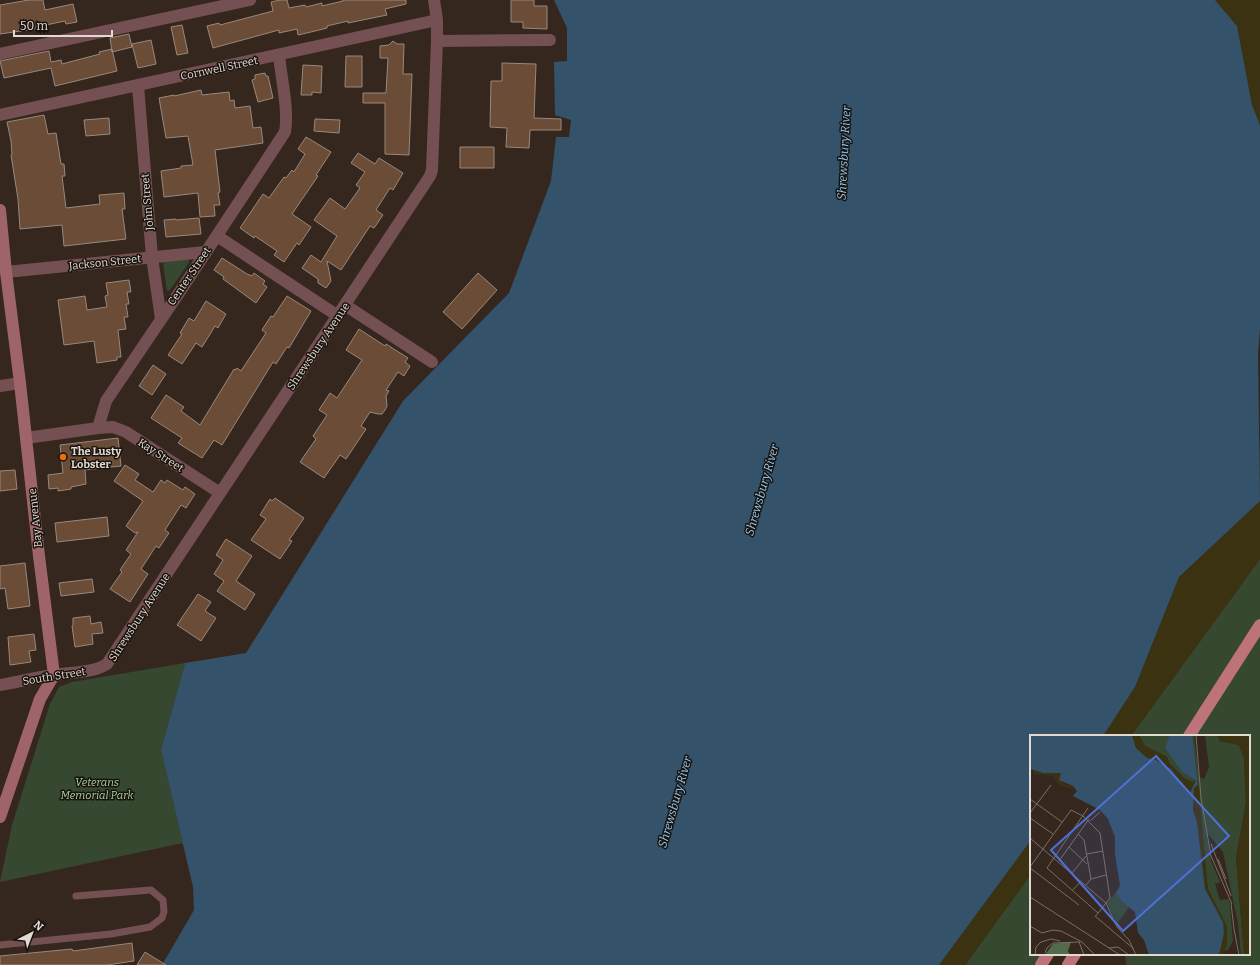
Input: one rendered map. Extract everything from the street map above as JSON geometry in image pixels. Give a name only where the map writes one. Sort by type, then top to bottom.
[{"type":"main road","points":[[1190,735],[1260,625]]},
{"type":"main road","points":[[1041,965],[1047,955]]},
{"type":"main road","points":[[1071,965],[1076,955]]},
{"type":"street","points":[[0,54],[250,0]]},
{"type":"street","name":"Shrewsbury Avenue","points":[[107,664],[430,176],[432,170],[437,41],[437,20],[434,0]]},
{"type":"street","name":"Cornwell Street","points":[[0,115],[437,20]]},
{"type":"street","points":[[437,41],[550,40]]},
{"type":"street","name":"Center Street","points":[[98,428],[106,401],[285,132],[285,103],[279,55]]},
{"type":"street","name":"John Street","points":[[138,86],[152,257],[161,318]]},
{"type":"street","name":"Bay Avenue","points":[[0,210],[38,556],[54,675]]},
{"type":"street","points":[[216,236],[338,316]]},
{"type":"street","name":"Jackson Street","points":[[6,272],[205,252]]},
{"type":"street","points":[[345,305],[432,362]]},
{"type":"street","points":[[0,386],[20,383]]},
{"type":"street","name":"Kay Street","points":[[98,428],[113,427],[126,432],[220,493]]},
{"type":"street","points":[[26,438],[98,428]]},
{"type":"street","name":"South Street","points":[[0,685],[92,670],[107,664]]},
{"type":"street","points":[[0,817],[40,699],[54,675]]},
{"type":"lane","points":[[0,945],[111,934],[150,927],[162,918],[164,912],[163,900],[152,890],[76,896]]},
{"type":"green space","points":[[188,259],[188,264],[170,290],[167,291],[163,263]]},
{"type":"green space","points":[[1260,559],[1260,965],[1126,965],[1125,955],[1250,955],[1250,735],[1132,735]]},
{"type":"green space","name":"Veterans Memorial Park","points":[[185,663],[161,750],[183,843],[0,882],[12,825],[50,704],[59,687],[72,682]]},
{"type":"green space","points":[[1030,875],[1030,955],[1040,955],[1034,965],[965,965]]},
{"type":"sand","points":[[1215,0],[1260,0],[1260,125],[1252,105],[1237,26]]},
{"type":"sand","points":[[1260,444],[1260,559],[1132,735],[1104,735],[1135,687],[1179,577],[1244,515]]},
{"type":"sand","points":[[1030,841],[1030,875],[965,965],[939,965]]},
{"type":"water","name":"Shrewsbury River","points":[[554,0],[1215,0],[1237,26],[1252,105],[1260,125],[1260,328],[1258,353],[1260,501],[1179,577],[1135,687],[1104,735],[1030,735],[1030,841],[939,965],[162,965],[194,910],[193,887],[161,750],[185,663],[246,653],[403,401],[509,293],[551,181],[556,137],[569,137],[571,120],[555,115],[554,62],[567,61],[567,28]]},
{"type":"building","points":[[29,0],[43,0],[45,10],[73,4],[77,22],[66,24],[65,21],[41,26],[41,28],[0,34],[0,5]]},
{"type":"building","points":[[287,0],[289,8],[305,5],[306,7],[322,3],[322,6],[343,0],[406,0],[406,4],[385,9],[387,15],[348,23],[348,21],[298,35],[297,29],[279,33],[279,30],[213,48],[207,26],[219,23],[220,25],[273,11],[271,2]]},
{"type":"building","points":[[511,0],[534,0],[534,6],[547,6],[547,29],[523,28],[523,22],[511,22]]},
{"type":"building","points":[[182,25],[188,53],[177,55],[171,27]]},
{"type":"building","points":[[129,34],[132,47],[112,52],[110,38]]},
{"type":"building","points":[[151,40],[156,64],[138,68],[132,44]]},
{"type":"building","points":[[393,41],[397,44],[404,44],[403,74],[412,74],[409,155],[385,154],[385,103],[363,103],[363,93],[386,93],[388,58],[380,58],[380,46],[389,45]]},
{"type":"building","points":[[112,49],[117,71],[55,86],[51,68],[4,78],[0,61],[49,51],[51,62],[61,60],[62,64],[100,54],[99,52]]},
{"type":"building","points":[[346,56],[362,56],[362,87],[345,87]]},
{"type":"building","points":[[502,63],[536,64],[534,118],[561,119],[561,130],[530,130],[529,148],[506,147],[507,128],[490,127],[491,81],[502,81]]},
{"type":"building","points":[[303,65],[322,66],[321,93],[312,92],[312,95],[301,95]]},
{"type":"building","points":[[265,73],[266,76],[268,76],[273,98],[258,102],[252,80],[255,79],[255,75]]},
{"type":"building","points":[[201,90],[202,95],[229,92],[230,101],[234,100],[235,108],[250,106],[253,128],[261,127],[263,143],[215,150],[220,205],[214,205],[215,216],[200,217],[198,193],[164,197],[161,171],[181,168],[181,166],[193,165],[188,136],[166,138],[159,98]]},
{"type":"building","points":[[44,115],[48,134],[56,133],[61,164],[64,164],[65,176],[62,176],[66,208],[100,204],[99,195],[124,193],[125,209],[122,209],[126,239],[64,246],[62,225],[20,229],[18,199],[11,155],[11,141],[7,122]]},
{"type":"building","points":[[109,118],[110,134],[86,136],[84,120]]},
{"type":"building","points":[[315,119],[340,120],[339,133],[314,131]]},
{"type":"building","points":[[306,137],[331,152],[316,175],[318,176],[292,214],[311,227],[299,245],[297,243],[284,262],[274,255],[277,251],[240,228],[263,194],[269,198],[284,177],[286,178],[292,170],[294,172],[305,154],[298,149]]},
{"type":"building","points":[[460,147],[494,147],[494,168],[460,168]]},
{"type":"building","points":[[358,153],[375,164],[379,158],[403,173],[393,190],[390,188],[376,210],[383,215],[374,228],[370,226],[341,270],[327,261],[331,281],[326,288],[318,283],[318,279],[302,268],[311,255],[321,262],[337,236],[314,220],[330,198],[345,209],[360,188],[356,185],[365,172],[351,163]]},
{"type":"building","points":[[199,218],[201,234],[166,237],[164,220]]},
{"type":"building","points":[[222,258],[247,274],[252,276],[254,273],[265,281],[263,284],[267,287],[256,303],[223,279],[224,277],[214,270]]},
{"type":"building","points":[[478,273],[497,290],[462,329],[443,312]]},
{"type":"building","points":[[129,280],[131,292],[127,292],[129,304],[126,304],[128,317],[124,317],[126,329],[118,330],[121,357],[117,357],[117,360],[97,363],[94,341],[64,345],[58,300],[85,296],[87,310],[107,307],[105,296],[108,295],[106,283]]},
{"type":"building","points":[[287,296],[311,311],[289,348],[287,347],[276,364],[273,362],[222,445],[214,440],[202,458],[178,443],[182,438],[151,418],[166,395],[184,407],[181,411],[200,425],[234,369],[235,370],[237,368],[241,371],[266,333],[262,330]]},
{"type":"building","points":[[206,301],[226,314],[218,328],[215,326],[202,347],[196,343],[182,364],[168,355],[182,334],[180,333],[189,318],[194,321]]},
{"type":"building","points":[[359,329],[385,346],[386,344],[408,358],[405,362],[410,366],[404,376],[398,372],[386,390],[389,391],[386,396],[387,406],[382,414],[370,412],[361,426],[366,429],[346,459],[340,455],[324,478],[300,462],[316,439],[313,436],[327,415],[319,410],[330,393],[337,398],[362,360],[346,350]]},
{"type":"building","points":[[153,365],[166,374],[152,395],[139,386]]},
{"type":"building","points":[[118,438],[121,466],[85,470],[86,484],[71,487],[71,489],[58,491],[58,488],[49,489],[48,475],[63,473],[60,445]]},
{"type":"building","points":[[125,465],[139,474],[135,480],[153,492],[161,480],[165,483],[167,480],[183,490],[185,487],[195,494],[186,508],[181,505],[165,530],[169,533],[159,548],[156,546],[141,569],[148,574],[130,602],[110,589],[122,572],[120,570],[131,554],[126,550],[138,532],[135,533],[126,526],[143,501],[114,481]]},
{"type":"building","points":[[15,470],[17,489],[0,491],[0,471]]},
{"type":"building","points":[[275,498],[304,518],[289,540],[292,541],[280,559],[251,540],[266,519],[260,515],[270,499],[272,501]]},
{"type":"building","points":[[107,517],[109,536],[57,542],[55,523]]},
{"type":"building","points":[[226,539],[252,556],[236,581],[255,594],[245,610],[217,591],[224,581],[214,574],[223,560],[216,555]]},
{"type":"building","points":[[25,563],[30,606],[8,609],[5,588],[0,589],[0,566]]},
{"type":"building","points":[[92,579],[94,592],[61,596],[59,583]]},
{"type":"building","points":[[198,594],[211,602],[205,611],[216,618],[201,641],[177,625]]},
{"type":"building","points":[[90,616],[91,624],[101,622],[103,633],[92,634],[93,644],[75,647],[72,626],[73,618]]},
{"type":"building","points":[[34,634],[36,650],[29,651],[31,662],[10,665],[8,637]]},
{"type":"building","points":[[132,943],[134,961],[107,965],[0,965],[0,956],[72,949],[73,951]]},
{"type":"building","points":[[145,952],[166,965],[137,965]]},
{"type":"place","name":"The Lusty Lobster","points":[[63,457]]}]
